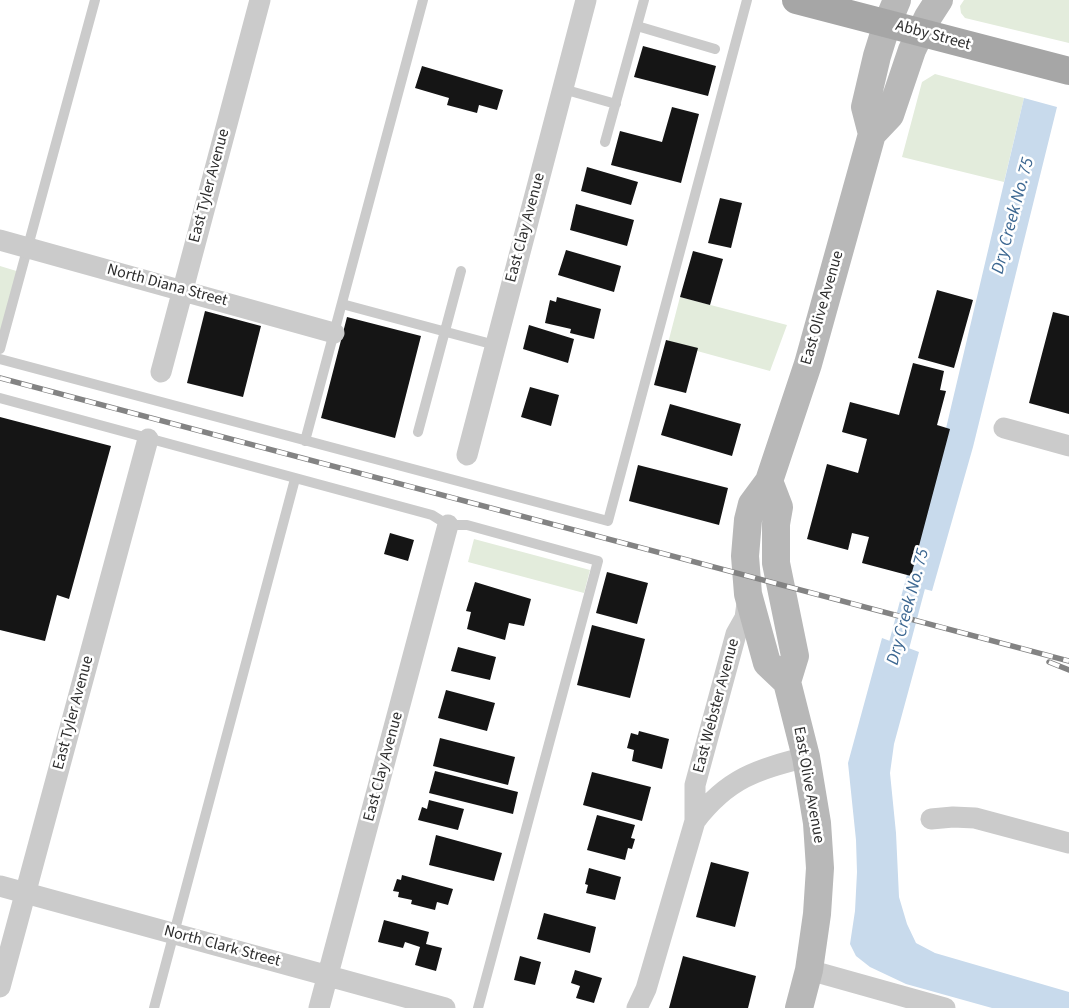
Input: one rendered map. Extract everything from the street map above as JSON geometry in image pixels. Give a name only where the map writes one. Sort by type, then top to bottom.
[{"type":"main road","name":"Abby Street","points":[[796,0],[892,12],[920,33],[1069,71]]},
{"type":"main road","name":"East Olive Avenue","points":[[799,1008],[809,970],[817,914],[820,868],[817,823],[806,758],[787,682],[767,663],[748,594],[745,556],[748,520],[752,504],[769,481],[817,336],[872,134],[890,115],[912,50],[939,0]]},
{"type":"main road","name":"East Olive Avenue","points":[[872,134],[865,107],[892,12]]},
{"type":"main road","points":[[769,481],[779,506],[776,524],[776,563],[795,656],[787,682]]},
{"type":"street","name":"East Tyler Avenue","points":[[161,372],[260,0]]},
{"type":"street","name":"East Clay Avenue","points":[[467,455],[586,0]]},
{"type":"street","name":"North Diana Street","points":[[0,240],[334,333]]},
{"type":"street","points":[[1004,428],[1069,446]]},
{"type":"street","name":"East Tyler Avenue","points":[[0,988],[148,439]]},
{"type":"street","name":"East Clay Avenue","points":[[319,1008],[448,525]]},
{"type":"street","name":"East Webster Avenue","points":[[637,1008],[646,989],[695,821],[695,785],[736,634],[745,618],[748,594]]},
{"type":"street","name":"East Webster Avenue","points":[[695,821],[707,806],[744,777],[774,766],[806,758]]},
{"type":"street","points":[[931,818],[975,818],[1069,843]]},
{"type":"street","name":"North Clark Street","points":[[0,886],[445,1008]]},
{"type":"street","points":[[809,970],[945,1008]]},
{"type":"lane","points":[[0,349],[96,0]]},
{"type":"lane","points":[[305,441],[423,0]]},
{"type":"lane","points":[[605,142],[644,0]]},
{"type":"lane","points":[[0,359],[608,521],[747,0]]},
{"type":"lane","points":[[637,26],[715,49]]},
{"type":"lane","points":[[563,89],[616,104]]},
{"type":"lane","points":[[418,432],[461,271]]},
{"type":"lane","points":[[342,304],[495,345]]},
{"type":"lane","points":[[0,398],[432,515],[448,525],[467,524],[598,561],[478,1008]]},
{"type":"lane","points":[[154,1008],[295,479]]},
{"type":"green space","points":[[964,0],[1069,0],[1069,43],[965,18],[961,13],[960,6]]},
{"type":"green space","points":[[935,74],[1024,98],[1004,182],[902,157],[922,82]]},
{"type":"green space","points":[[0,266],[23,273],[0,341]]},
{"type":"green space","points":[[680,297],[787,325],[770,371],[668,343]]},
{"type":"green space","points":[[474,539],[590,570],[584,593],[468,562]]},
{"type":"water","points":[[1024,98],[1057,107],[973,447],[932,591],[909,585]]},
{"type":"water","points":[[882,638],[919,652],[894,744],[890,773],[896,833],[899,897],[907,924],[916,943],[935,953],[1069,992],[1069,1008],[992,1008],[906,984],[870,967],[856,956],[850,944],[855,911],[857,872],[856,840],[848,763]]},
{"type":"building","points":[[643,46],[716,66],[708,96],[634,77]]},
{"type":"building","points":[[422,66],[503,90],[497,110],[479,105],[477,113],[447,105],[449,98],[415,88]]},
{"type":"building","points":[[672,107],[699,114],[681,183],[611,165],[620,131],[662,142]]},
{"type":"building","points":[[587,167],[638,182],[631,205],[581,191]]},
{"type":"building","points":[[720,198],[742,203],[731,248],[708,243]]},
{"type":"building","points":[[576,204],[634,220],[627,246],[570,230]]},
{"type":"building","points":[[566,250],[621,266],[614,292],[558,275]]},
{"type":"building","points":[[693,251],[723,259],[710,305],[680,297]]},
{"type":"building","points":[[937,290],[973,300],[954,368],[918,358]]},
{"type":"building","points":[[557,297],[601,309],[594,339],[570,333],[571,329],[545,323],[550,300],[556,302]]},
{"type":"building","points":[[205,311],[261,326],[243,397],[187,383]]},
{"type":"building","points":[[1053,312],[1069,316],[1069,414],[1029,403]]},
{"type":"building","points":[[347,317],[421,336],[395,438],[321,418]]},
{"type":"building","points":[[529,325],[574,339],[568,363],[523,349]]},
{"type":"building","points":[[666,340],[698,348],[686,393],[654,385]]},
{"type":"building","points":[[913,363],[944,371],[940,390],[946,391],[937,425],[950,429],[911,576],[862,563],[869,537],[852,533],[848,550],[807,539],[827,464],[858,473],[867,439],[842,432],[850,402],[899,415]]},
{"type":"building","points":[[530,387],[559,395],[551,426],[521,417]]},
{"type":"building","points":[[670,404],[741,424],[732,456],[661,435]]},
{"type":"building","points":[[0,417],[111,446],[69,599],[57,595],[45,641],[0,630]]},
{"type":"building","points":[[638,465],[728,488],[719,525],[629,501]]},
{"type":"building","points":[[390,533],[414,540],[408,561],[384,554]]},
{"type":"building","points":[[607,572],[648,583],[637,624],[596,613]]},
{"type":"building","points":[[475,582],[531,599],[524,626],[509,623],[505,640],[467,629],[471,612],[466,611]]},
{"type":"building","points":[[592,625],[645,639],[630,698],[577,685]]},
{"type":"building","points":[[458,647],[496,657],[490,680],[451,671]]},
{"type":"building","points":[[446,690],[495,703],[487,731],[438,718]]},
{"type":"building","points":[[639,731],[669,739],[662,769],[632,761],[634,750],[627,748],[631,733],[638,735]]},
{"type":"building","points":[[440,738],[515,757],[508,785],[433,766]]},
{"type":"building","points":[[435,771],[518,792],[513,814],[429,793]]},
{"type":"building","points":[[592,772],[651,787],[642,821],[583,805]]},
{"type":"building","points":[[429,800],[464,809],[458,830],[418,820],[422,807],[427,809]]},
{"type":"building","points":[[597,815],[635,825],[631,838],[635,839],[632,849],[628,848],[625,860],[587,850]]},
{"type":"building","points":[[436,835],[502,853],[494,881],[429,865]]},
{"type":"building","points":[[711,862],[749,872],[735,927],[696,917]]},
{"type":"building","points":[[589,868],[621,877],[615,900],[586,893],[588,885],[585,884]]},
{"type":"building","points":[[402,875],[453,889],[448,905],[437,902],[435,910],[411,904],[412,900],[398,897],[399,892],[393,891],[397,879],[401,880]]},
{"type":"building","points":[[544,913],[596,927],[590,953],[537,939]]},
{"type":"building","points":[[384,920],[429,932],[426,944],[442,948],[436,971],[415,965],[420,947],[405,942],[403,948],[378,942]]},
{"type":"building","points":[[520,956],[541,962],[535,985],[514,980]]},
{"type":"building","points":[[683,956],[756,976],[748,1008],[669,1008]]},
{"type":"building","points":[[575,970],[602,978],[594,1003],[576,998],[580,986],[571,983]]},
{"type":"waterway","name":"Dry Creek No. 75","points":[[892,672],[922,559]]},
{"type":"railway","points":[[0,378],[1069,661]]},
{"type":"railway","points":[[1049,662],[1069,670]]}]
